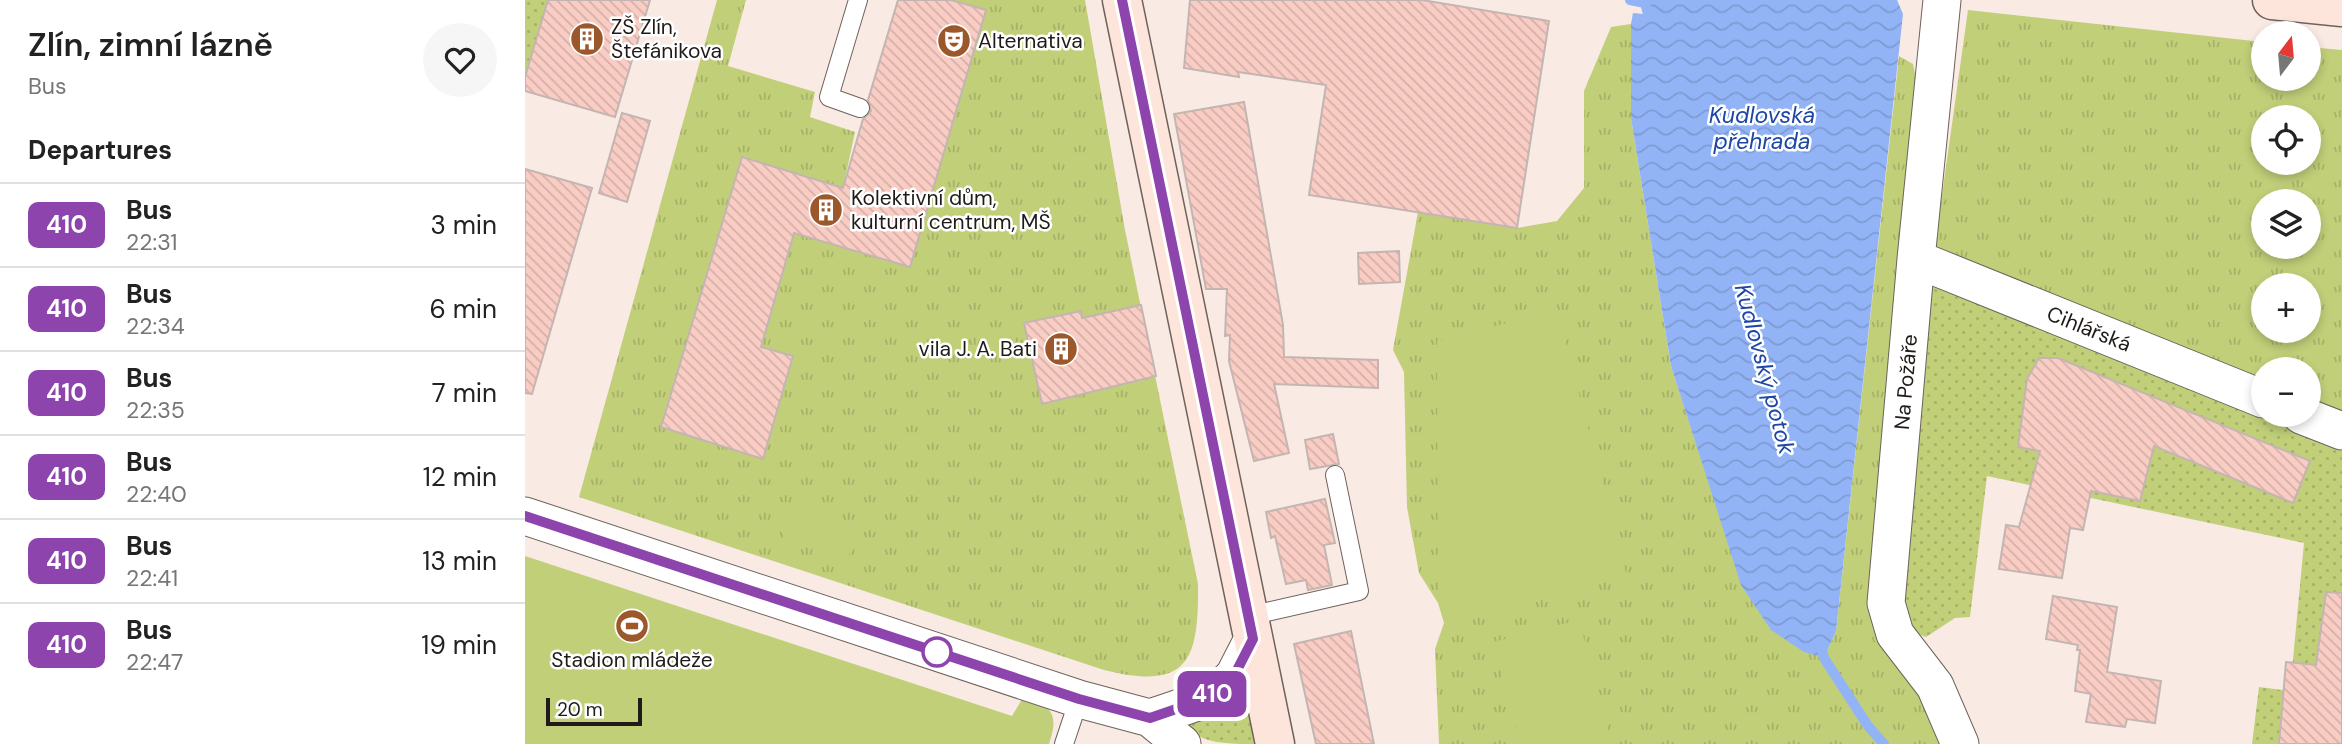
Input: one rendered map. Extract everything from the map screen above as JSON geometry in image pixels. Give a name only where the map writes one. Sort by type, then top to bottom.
[{"type":"street","points":[[1122,0],[1275,744]]},
{"type":"street","name":"Na Požáře","points":[[1943,0],[1916,258],[1886,603],[1895,634],[1935,686],[1960,744]]},
{"type":"street","points":[[2272,0],[2342,7]]},
{"type":"street","name":"Cihlářská","points":[[1916,258],[2251,394]]},
{"type":"street","points":[[2321,423],[2342,432]]},
{"type":"street","points":[[525,516],[1079,699],[1150,718],[1182,744]]},
{"type":"street","points":[[1150,718],[1200,701],[1219,690],[1234,676],[1251,628]]},
{"type":"lane","points":[[858,0],[829,97],[860,108]]},
{"type":"lane","points":[[1251,628],[1359,591],[1335,475]]},
{"type":"lane","points":[[1063,744],[1079,699]]},
{"type":"green space","points":[[525,0],[548,0],[525,77]]},
{"type":"green space","points":[[717,0],[746,0],[728,66],[815,92],[810,117],[855,132],[843,188],[910,266],[986,10],[954,0],[1085,0],[1125,230],[1198,584],[1196,633],[1191,651],[1183,664],[1171,672],[1154,676],[1104,670],[579,497]]},
{"type":"green space","points":[[1968,10],[2251,41],[2251,91],[2321,91],[2321,48],[2342,50],[2342,423],[2321,414],[2321,357],[2251,357],[2251,385],[1934,252]]},
{"type":"green space","points":[[1631,24],[1631,118],[1671,366],[1706,474],[1824,658],[1836,631],[1899,56],[1913,64],[1918,88],[1881,438],[1878,621],[1945,744],[1439,744],[1435,649],[1444,623],[1438,391],[1438,603],[1419,573],[1407,507],[1404,372],[1393,350],[1418,212],[1517,228],[1557,221],[1584,188],[1584,91],[1611,27]]},
{"type":"green space","points":[[1932,283],[2251,408],[2251,427],[2299,427],[2342,444],[2342,744],[2252,744],[2259,687],[2290,691],[2304,543],[1987,476],[1970,617],[1955,618],[1926,637],[1911,632],[1901,603]]},
{"type":"green space","points":[[1557,310],[1627,576],[1444,623],[1438,603],[1437,341]]},
{"type":"green space","points":[[794,503],[859,526],[847,560],[782,539]]},
{"type":"green space","name":"Stadion mládeže","points":[[525,556],[1012,716],[1024,696],[1042,704],[1051,713],[1053,726],[1049,744],[525,744]]},
{"type":"green space","points":[[1579,620],[1612,744],[1520,744],[1493,642]]},
{"type":"green space","points":[[1246,688],[1255,744],[1208,740],[1194,733],[1189,727],[1195,716]]},
{"type":"water","name":"Kudlovská přehrada","points":[[1645,0],[1897,0],[1903,14],[1836,631],[1824,658],[1804,652],[1771,630],[1741,585],[1671,366],[1631,118],[1631,24],[1633,13],[1643,14]]},
{"type":"building","name":"ZŠ Zlín, Štefánikova","points":[[548,0],[650,0],[615,117],[525,91],[525,77]]},
{"type":"building","name":"Kolektivní dům, kulturní centrum, MŠ","points":[[898,0],[951,0],[986,10],[910,267],[794,233],[761,347],[793,356],[763,459],[661,427],[742,157],[843,188],[863,119],[871,111],[868,100]]},
{"type":"building","points":[[1190,0],[1422,0],[1549,21],[1517,228],[1309,195],[1326,85],[1238,72],[1239,77],[1184,68]]},
{"type":"building","points":[[1244,102],[1283,325],[1284,357],[1378,360],[1378,388],[1274,384],[1289,453],[1254,461],[1229,361],[1230,335],[1225,336],[1227,289],[1206,289],[1174,114]]},
{"type":"building","points":[[622,113],[650,121],[627,202],[599,193]]},
{"type":"building","points":[[525,169],[592,188],[532,394],[525,393]]},
{"type":"building","points":[[1399,251],[1400,282],[1359,284],[1358,253]]},
{"type":"building","points":[[1141,305],[1156,376],[1042,404],[1024,323],[1081,311],[1082,318]]},
{"type":"building","points":[[2039,358],[2058,358],[2310,461],[2293,503],[2154,446],[2140,501],[2091,491],[2083,530],[2070,528],[2062,578],[1999,569],[2006,525],[2019,527],[2040,451],[2018,447],[2027,379]]},
{"type":"building","points":[[1333,434],[1339,464],[1310,469],[1305,440]]},
{"type":"building","points":[[1325,499],[1335,543],[1324,545],[1332,585],[1308,590],[1306,580],[1286,584],[1275,536],[1271,538],[1266,512]]},
{"type":"building","points":[[2326,592],[2342,593],[2342,744],[2279,744],[2286,662],[2316,665]]},
{"type":"building","points":[[2053,596],[2117,607],[2107,672],[2161,681],[2155,723],[2127,719],[2125,727],[2086,722],[2091,694],[2075,691],[2080,650],[2077,650],[2078,645],[2046,639]]},
{"type":"building","points":[[1351,631],[1374,744],[1316,744],[1294,644]]},
{"type":"waterway","name":"Kudlovský potok","points":[[1630,0],[1645,3],[1648,14]]},
{"type":"waterway","name":"Kudlovský potok","points":[[1821,646],[1824,658],[1868,726],[1884,744]]},
{"type":"bus line","name":"410","points":[[525,516],[1079,699],[1150,718],[1200,701],[1219,690],[1234,676],[1253,639],[1122,0]]},
{"type":"place","name":"ZŠ Zlín, Štefánikova","points":[[587,39]]},
{"type":"place","name":"Alternativa","points":[[954,41]]},
{"type":"place","name":"Kolektivní dům, kulturní centrum, MŠ","points":[[826,210]]},
{"type":"place","name":"vila J. A. Bati","points":[[1061,349]]},
{"type":"place","name":"Stadion mládeže","points":[[632,626]]}]
